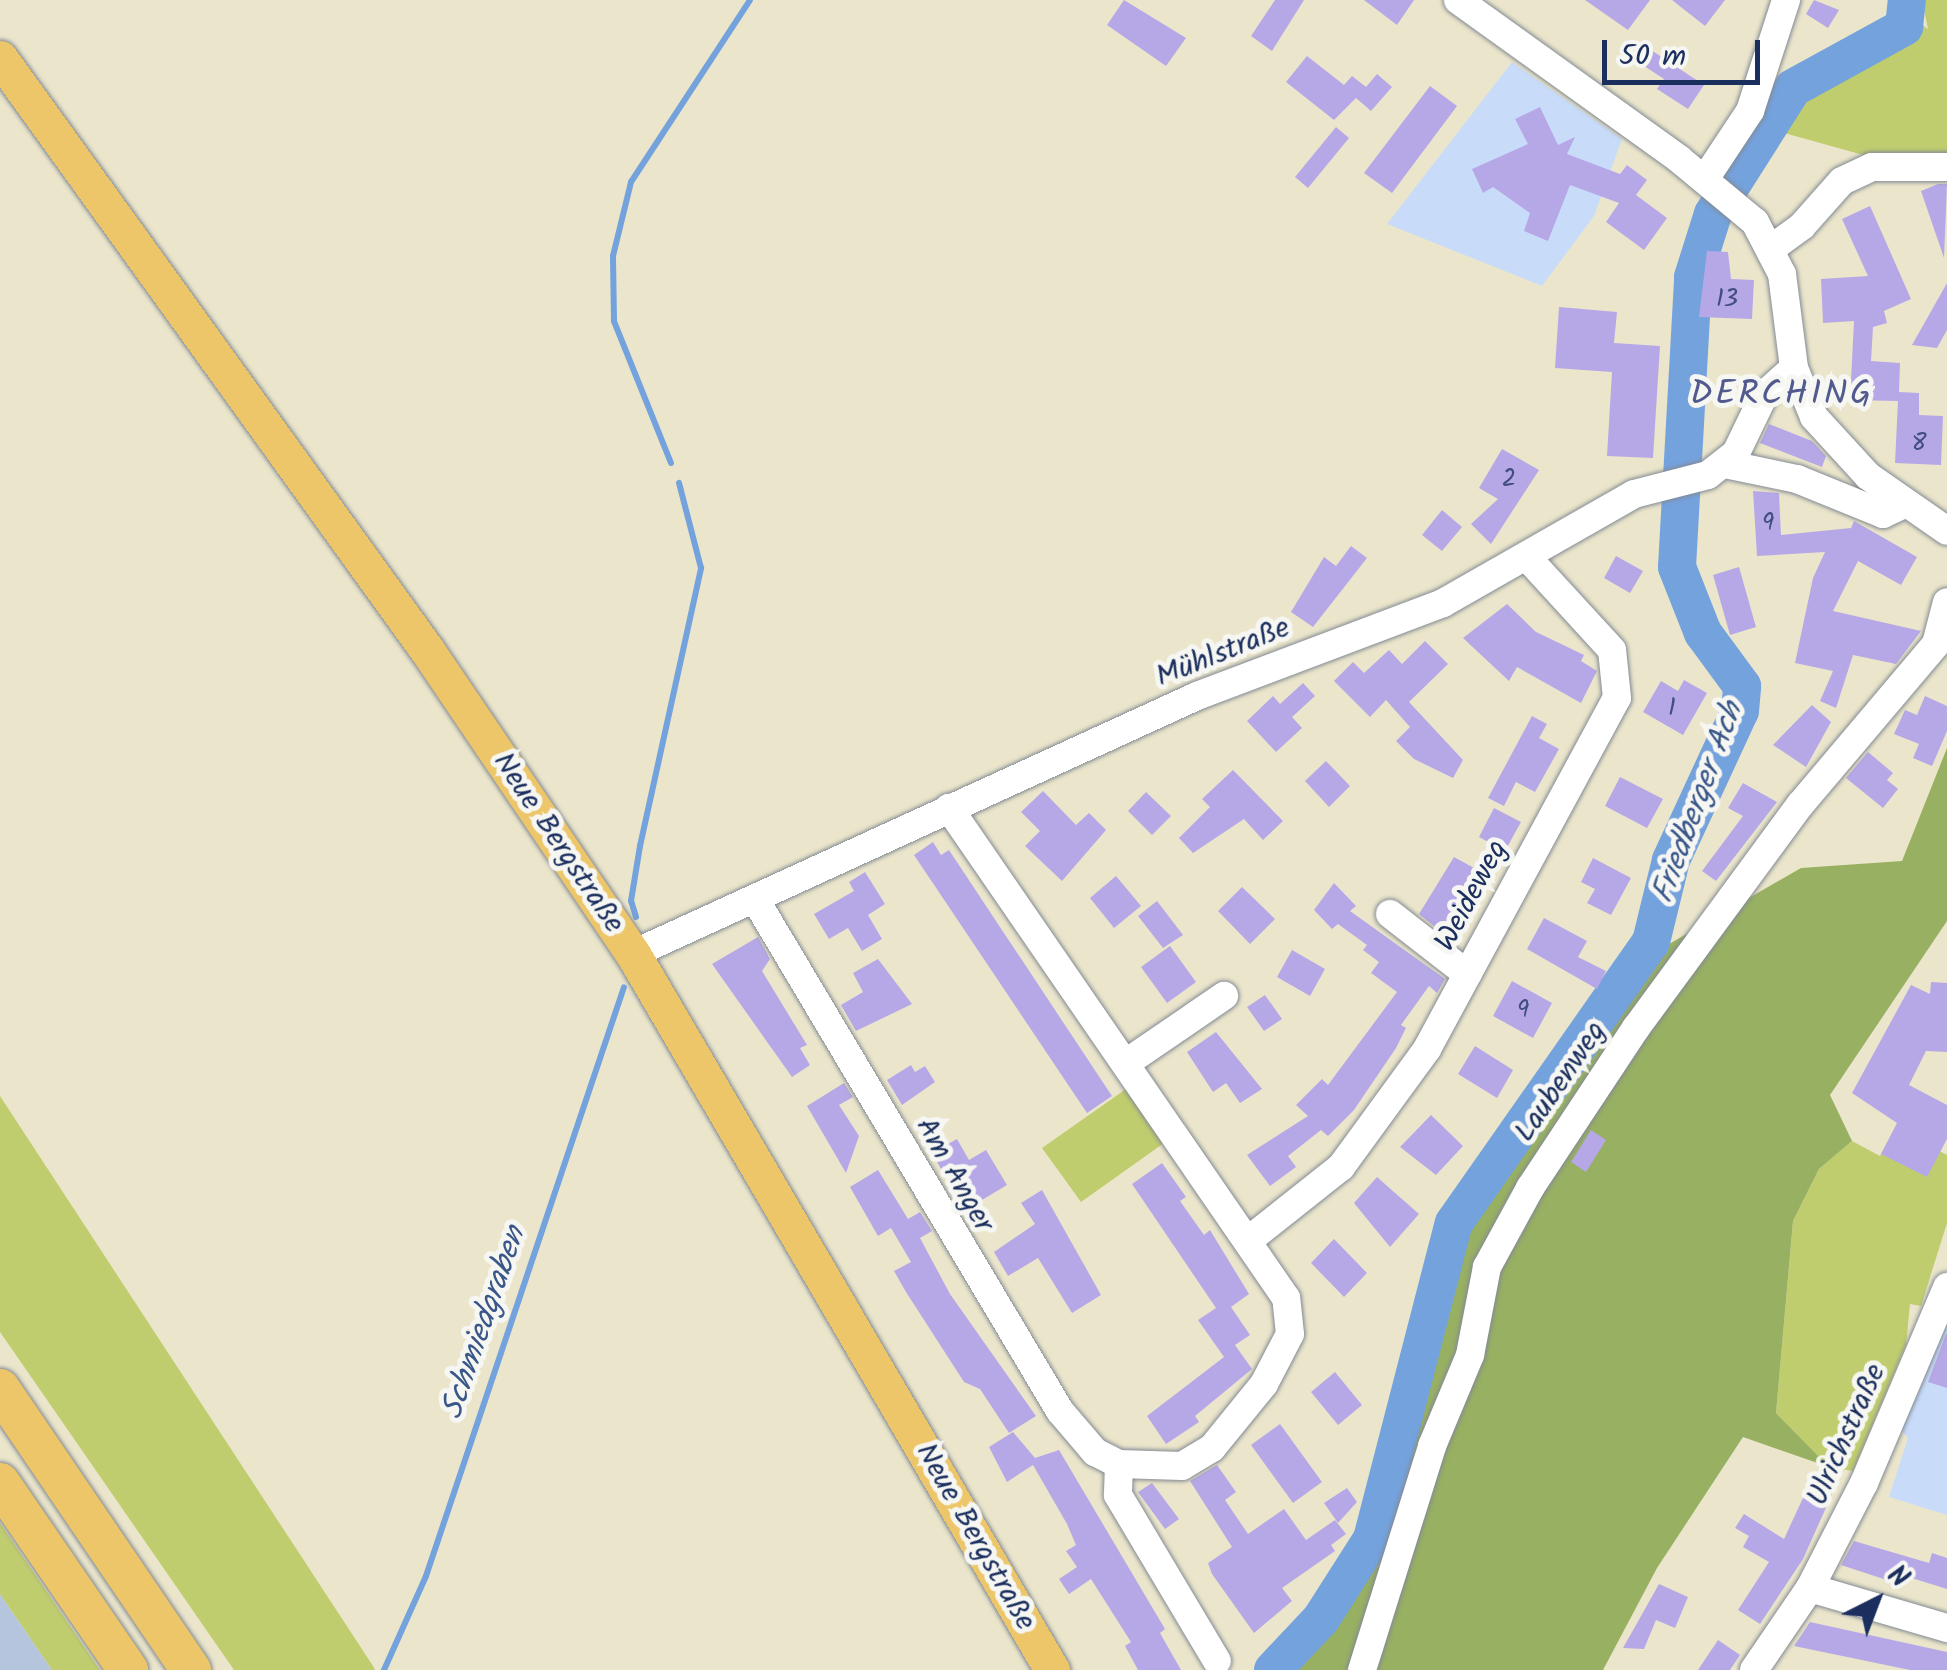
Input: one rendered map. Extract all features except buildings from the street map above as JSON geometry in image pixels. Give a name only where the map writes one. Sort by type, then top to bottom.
[{"type":"highway","points":[[0,1389],[191,1670]]},
{"type":"highway","points":[[0,1483],[128,1670]]},
{"type":"main road","name":"Neue Bergstraße","points":[[0,58],[426,650],[633,954],[1052,1670]]},
{"type":"street","points":[[1458,0],[1718,189],[1772,248],[1787,300],[1794,368],[1814,416],[1902,505],[1947,531]]},
{"type":"street","points":[[1718,189],[1750,111],[1786,0]]},
{"type":"street","points":[[1772,248],[1802,226],[1842,180],[1872,167],[1947,167]]},
{"type":"street","points":[[1794,368],[1764,395],[1725,464],[1797,479],[1884,514],[1902,505]]},
{"type":"street","name":"Mühlstraße","points":[[633,954],[1197,696],[1443,604],[1634,494],[1725,464]]},
{"type":"street","name":"Weideweg","points":[[1250,1239],[1321,1186],[1359,1146],[1427,1049],[1616,698],[1612,650],[1526,556]]},
{"type":"street","name":"Laubenweg","points":[[1362,1670],[1432,1446],[1470,1355],[1487,1267],[1530,1188],[1636,1028],[1800,805],[1936,644],[1947,602]]},
{"type":"street","points":[[950,808],[1250,1239],[1286,1298],[1291,1322],[1264,1384],[1197,1459],[1164,1468],[1119,1464],[1118,1495],[1217,1662]]},
{"type":"street","name":"Am Anger","points":[[754,899],[1040,1380],[1076,1433],[1119,1464]]},
{"type":"street","points":[[1390,914],[1467,974]]},
{"type":"street","points":[[1126,1062],[1224,996]]},
{"type":"street","name":"Ulrichstraße","points":[[1754,1670],[1810,1588],[1944,1296]]},
{"type":"street","points":[[1810,1588],[1947,1628]]},
{"type":"shaded area","points":[[1512,62],[1622,139],[1594,216],[1542,286],[1387,224]]},
{"type":"shaded area","points":[[1947,1320],[1947,1515],[1889,1497],[1908,1438],[1900,1429]]},
{"type":"shaded area","points":[[0,1594],[52,1670],[0,1670]]},
{"type":"green space","points":[[1922,0],[1947,0],[1947,157],[1874,158],[1756,125],[1789,80],[1885,26],[1896,7],[1928,29]]},
{"type":"green space","points":[[1947,748],[1947,921],[1830,1095],[1852,1141],[1819,1169],[1793,1221],[1776,1413],[1829,1467],[1743,1437],[1657,1568],[1603,1670],[1290,1670],[1383,1539],[1464,1226],[1638,962],[1801,868],[1902,861]]},
{"type":"green space","points":[[1126,1089],[1164,1143],[1081,1202],[1042,1148]]},
{"type":"green space","points":[[0,1096],[375,1670],[234,1670],[0,1332]]},
{"type":"green space","points":[[1895,1128],[1947,1155],[1947,1223],[1921,1306],[1910,1304],[1906,1345],[1853,1471],[1829,1467],[1776,1413],[1793,1221],[1819,1169],[1852,1141],[1880,1156]]},
{"type":"green space","points":[[0,1523],[100,1670],[52,1670],[0,1594]]},
{"type":"waterway","name":"Schmiedgraben","points":[[671,463],[614,321],[613,256],[631,182],[750,0]]},
{"type":"waterway","name":"Friedberger Ach","points":[[1273,1670],[1321,1619],[1372,1539],[1454,1223],[1651,942],[1671,860],[1740,711],[1742,686],[1703,633],[1677,567],[1693,277],[1713,214],[1793,88],[1904,27],[1907,0]]},
{"type":"waterway","name":"Schmiedgraben","points":[[636,917],[631,901],[640,846],[701,568],[679,483]]},
{"type":"waterway","name":"Schmiedgraben","points":[[384,1670],[426,1576],[624,987]]},
{"type":"district","name":"DERCHING","points":[[1782,395]]}]
